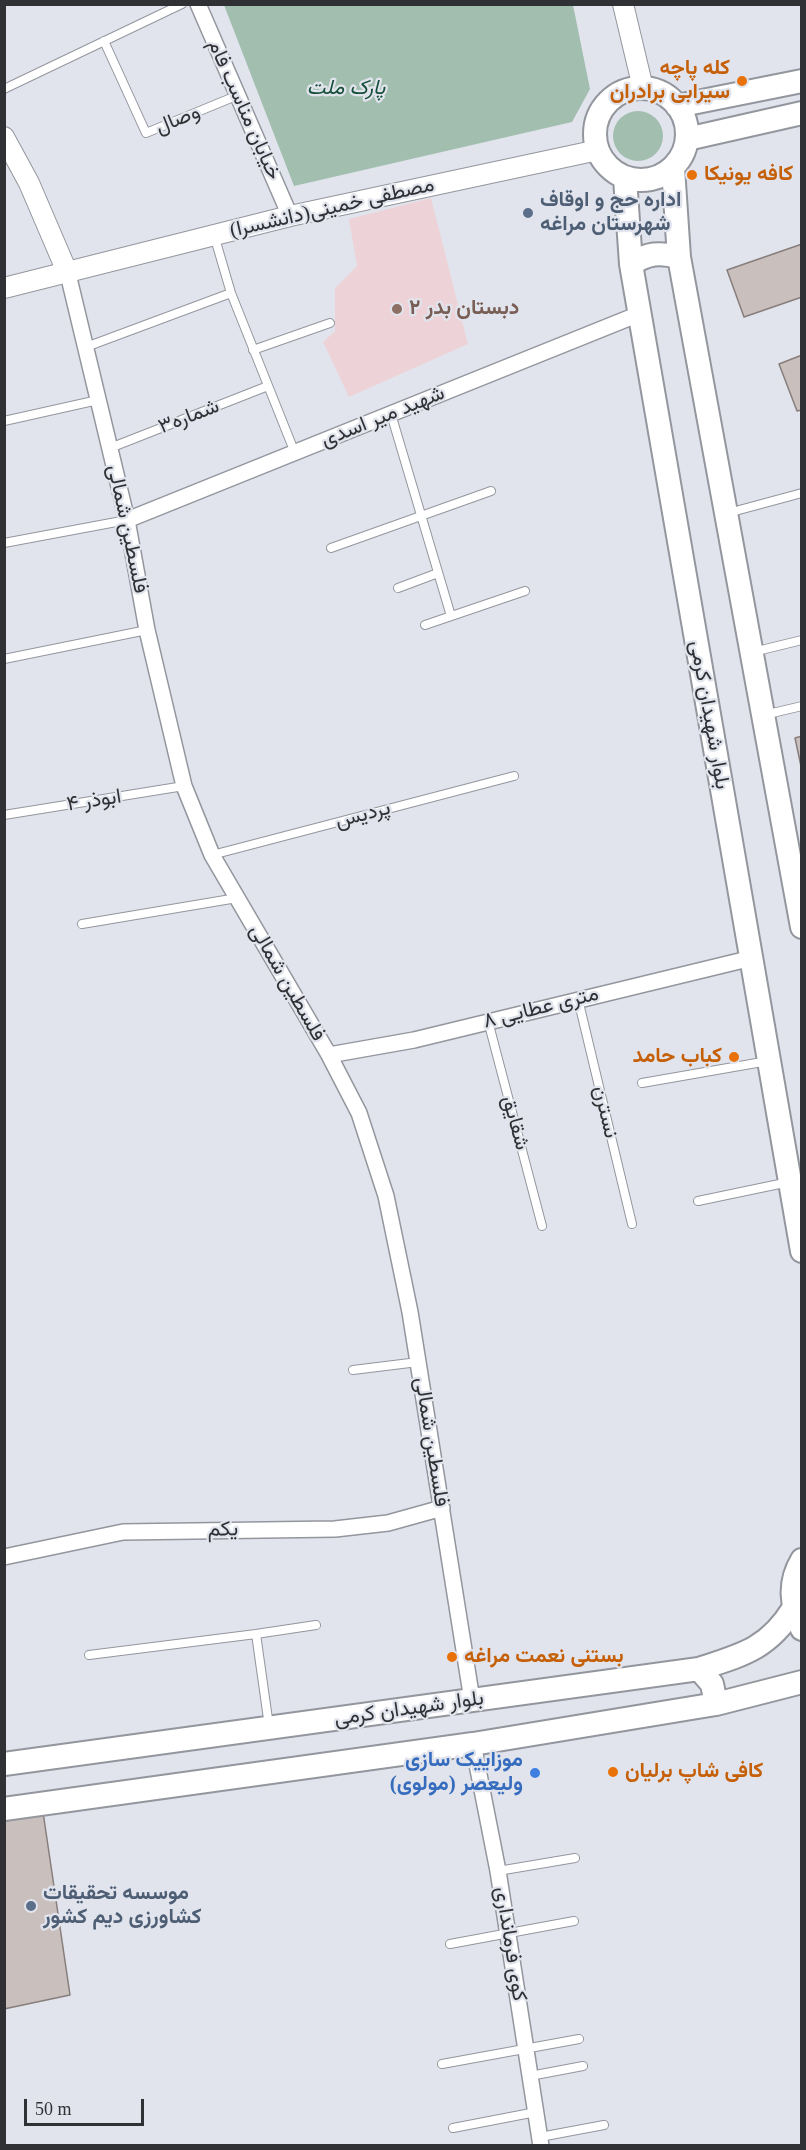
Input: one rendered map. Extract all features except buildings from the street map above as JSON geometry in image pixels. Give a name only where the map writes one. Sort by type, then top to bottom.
[{"type":"main road","points":[[677,106],[801,81]]},
{"type":"main road","points":[[643,88],[662,94],[677,106],[684,117],[687,139],[681,157],[673,168],[651,180],[625,178],[604,162],[598,150],[595,135],[597,120],[604,107],[615,97],[628,90],[643,88]]},
{"type":"main road","points":[[687,139],[801,113]]},
{"type":"main road","points":[[673,168],[679,257],[801,927]]},
{"type":"main road","name":"بلوار شهیدان کرمی","points":[[625,178],[631,264],[639,314],[791,1182],[801,1251]]},
{"type":"main road","points":[[631,264],[646,255],[662,252],[679,257]]},
{"type":"main road","points":[[797,1619],[792,1589],[801,1560]]},
{"type":"main road","name":"بلوار شهیدان کرمی","points":[[4,1764],[699,1669],[762,1645],[783,1625],[797,1619]]},
{"type":"main road","points":[[699,1669],[712,1684],[716,1704]]},
{"type":"main road","name":"بلوار شهیدان کرمی","points":[[4,1809],[473,1744],[716,1704],[801,1682]]},
{"type":"street","name":"خیابان مناسب فام","points":[[198,4],[290,216]]},
{"type":"street","points":[[622,4],[643,88]]},
{"type":"street","points":[[4,137],[29,183],[68,274]]},
{"type":"street","name":"(دانشسرا)مصطفی خمینی","points":[[4,288],[68,274],[290,216],[598,150]]},
{"type":"street","name":"فلسطین شمالی","points":[[68,274],[127,520],[147,630],[184,786],[212,855],[329,1055],[359,1113],[386,1196],[418,1362],[472,1700]]},
{"type":"street","name":"شهید میر اسدی","points":[[127,520],[639,314]]},
{"type":"street","name":"۸ متری عطایی","points":[[329,1055],[414,1040],[752,958]]},
{"type":"street","name":"یکم","points":[[4,1557],[123,1532],[335,1529],[388,1524],[442,1509]]},
{"type":"street","name":"کوی فرمانداری","points":[[473,1744],[498,1871],[540,2141]]},
{"type":"lane","points":[[4,88],[182,4]]},
{"type":"lane","name":"وصال","points":[[104,41],[146,133],[236,96]]},
{"type":"lane","points":[[214,235],[231,293],[295,453]]},
{"type":"lane","points":[[86,346],[231,293]]},
{"type":"lane","points":[[253,350],[330,322]]},
{"type":"lane","name":"شماره۳","points":[[110,448],[268,386]]},
{"type":"lane","points":[[4,421],[98,400]]},
{"type":"lane","points":[[391,414],[451,616]]},
{"type":"lane","points":[[331,548],[491,491]]},
{"type":"lane","points":[[726,514],[801,492]]},
{"type":"lane","points":[[4,543],[127,520]]},
{"type":"lane","points":[[398,588],[438,573]]},
{"type":"lane","points":[[425,625],[525,591]]},
{"type":"lane","points":[[4,658],[147,630]]},
{"type":"lane","points":[[752,653],[801,640]]},
{"type":"lane","points":[[763,716],[801,706]]},
{"type":"lane","name":"پردیس","points":[[212,855],[514,776]]},
{"type":"lane","name":"ابوذر ۴","points":[[4,815],[184,786]]},
{"type":"lane","points":[[82,924],[238,898]]},
{"type":"lane","name":"نسترن","points":[[578,999],[632,1224]]},
{"type":"lane","name":"شقایق","points":[[488,1021],[542,1226]]},
{"type":"lane","points":[[642,1083],[770,1061]]},
{"type":"lane","points":[[698,1201],[791,1182]]},
{"type":"lane","points":[[353,1370],[418,1362]]},
{"type":"lane","points":[[89,1655],[316,1625]]},
{"type":"lane","points":[[256,1634],[269,1728]]},
{"type":"lane","points":[[498,1871],[575,1858]]},
{"type":"lane","points":[[450,1944],[573,1921]]},
{"type":"lane","points":[[442,2064],[579,2039]]},
{"type":"lane","points":[[530,2076],[583,2066]]},
{"type":"lane","points":[[453,2128],[536,2112]]},
{"type":"lane","points":[[540,2141],[604,2125]]},
{"type":"shaded area","name":"دبستان بدر ۲","points":[[431,198],[468,344],[349,397],[323,342],[335,331],[335,288],[357,266],[349,219]]},
{"type":"green space","name":"پارک ملت","points":[[224,5],[573,5],[590,89],[572,122],[294,186]]},
{"type":"green space","points":[[633,111],[643,111],[656,118],[663,131],[663,141],[656,154],[643,161],[633,161],[624,157],[617,150],[613,141],[613,131],[617,122],[624,115]]},
{"type":"place","name":"کله پاچه سیرابی برادران","points":[[742,81]]},
{"type":"place","name":"کافه یونیکا","points":[[692,175]]},
{"type":"place","name":"اداره حج و اوقاف شهرستان مراغه","points":[[528,213]]},
{"type":"place","name":"دبستان بدر ۲","points":[[397,309]]},
{"type":"place","name":"کباب حامد","points":[[734,1057]]},
{"type":"place","name":"بستنی نعمت مراغه","points":[[452,1657]]},
{"type":"place","name":"کافی شاپ برلیان","points":[[613,1772]]},
{"type":"place","name":"موزاییک سازی ولیعصر (مولوی)","points":[[535,1773]]},
{"type":"place","name":"موسسه تحقیقات کشاورزی دیم کشور","points":[[31,1906]]}]
